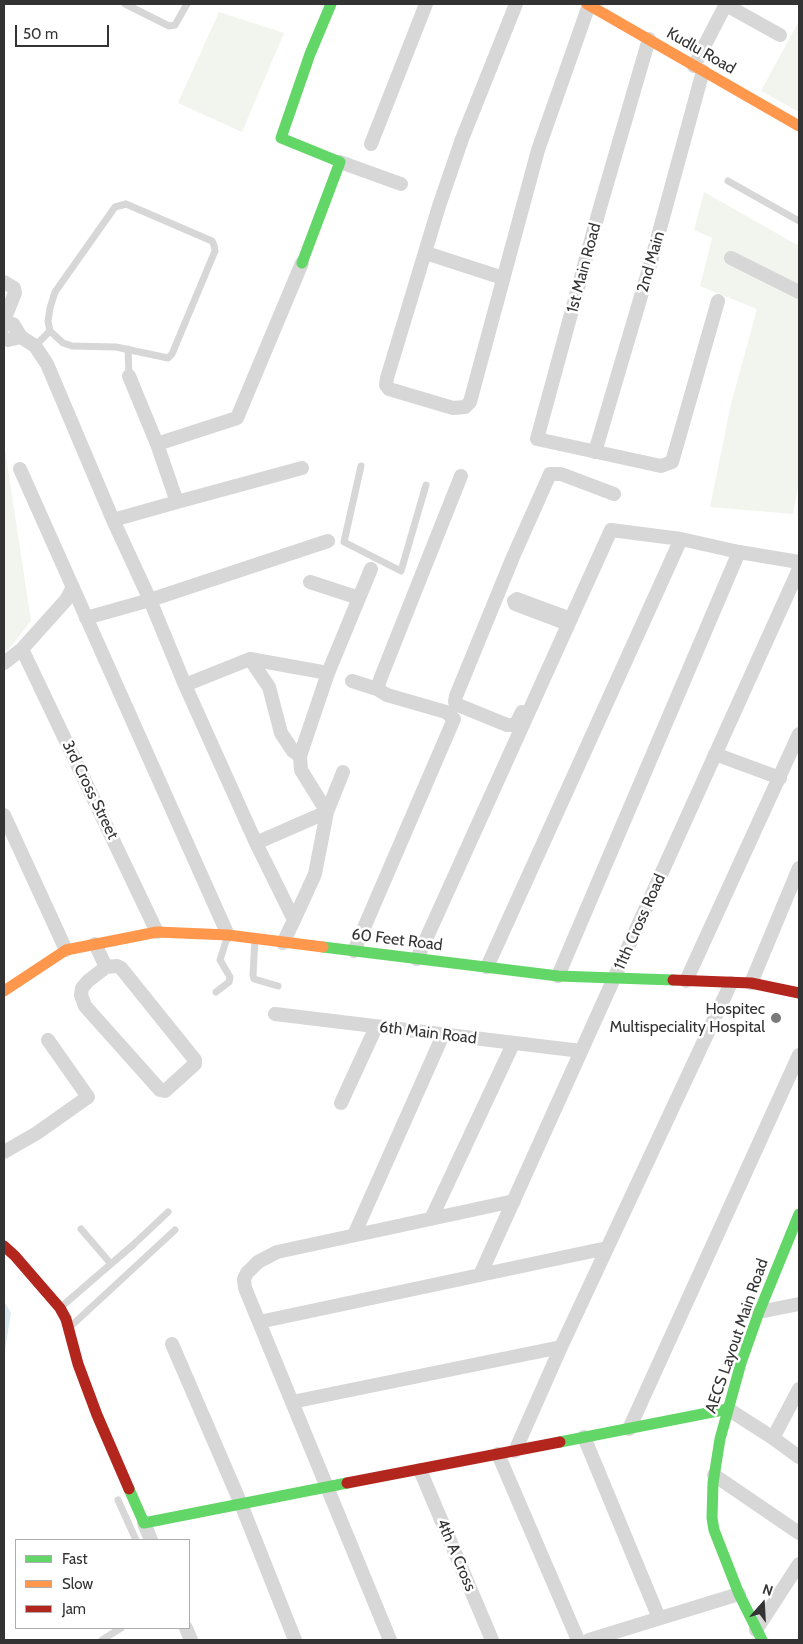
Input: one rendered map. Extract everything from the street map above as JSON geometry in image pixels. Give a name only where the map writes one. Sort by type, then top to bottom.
[{"type":"street","points":[[331,4],[310,54],[281,138],[401,184]]},
{"type":"street","points":[[371,144],[426,4]]},
{"type":"street","points":[[516,4],[462,139],[438,206],[386,384],[389,389],[453,408],[465,407],[470,402],[538,150],[588,4]]},
{"type":"street","name":"Kudlu Road","points":[[588,4],[799,126]]},
{"type":"street","points":[[725,4],[780,35]]},
{"type":"street","name":"2nd Main","points":[[596,452],[649,269],[699,68],[725,4]]},
{"type":"street","name":"1st Main Road","points":[[596,452],[537,440],[649,40]]},
{"type":"street","points":[[157,444],[237,418],[302,263],[340,162]]},
{"type":"street","points":[[426,252],[503,278]]},
{"type":"street","points":[[731,258],[799,292]]},
{"type":"street","points":[[4,282],[14,288],[15,293],[4,320]]},
{"type":"street","points":[[596,452],[661,466],[672,462],[718,301]]},
{"type":"street","points":[[4,326],[8,323],[13,324],[21,337],[35,346],[47,364],[185,685],[256,842],[294,920]]},
{"type":"street","points":[[4,338],[8,340],[21,337]]},
{"type":"street","points":[[129,376],[157,444],[177,502]]},
{"type":"street","points":[[113,520],[302,468]]},
{"type":"street","points":[[20,469],[228,935]]},
{"type":"street","points":[[614,494],[561,474],[550,474],[496,597],[456,696],[455,702],[458,705],[507,725],[513,725],[517,722],[564,620],[611,530],[682,540],[799,562]]},
{"type":"street","points":[[378,689],[381,677],[462,476]]},
{"type":"street","points":[[487,967],[682,540]]},
{"type":"street","points":[[86,618],[150,600],[328,541]]},
{"type":"street","points":[[558,976],[739,552]]},
{"type":"street","name":"11th Cross Road","points":[[480,1275],[799,568]]},
{"type":"street","points":[[327,812],[301,770],[300,756],[328,673],[371,570]]},
{"type":"street","points":[[310,582],[359,598]]},
{"type":"street","points":[[4,664],[22,649],[66,600],[73,588]]},
{"type":"street","points":[[496,597],[564,620]]},
{"type":"street","points":[[417,958],[564,620]]},
{"type":"street","name":"3rd Cross Street","points":[[22,649],[158,932]]},
{"type":"street","points":[[185,685],[250,660],[328,673]]},
{"type":"street","points":[[250,660],[268,687],[281,733],[292,751],[300,756]]},
{"type":"street","points":[[352,681],[378,689],[387,695],[446,712],[454,719],[354,951]]},
{"type":"street","points":[[686,981],[799,734]]},
{"type":"street","points":[[715,754],[780,778]]},
{"type":"street","points":[[283,943],[315,874],[327,812],[343,772]]},
{"type":"street","points":[[256,842],[327,812]]},
{"type":"street","points":[[4,815],[66,950]]},
{"type":"street","points":[[751,983],[799,868]]},
{"type":"street","name":"60 Feet Road","points":[[4,991],[66,950],[158,932],[228,935],[558,976],[751,983],[799,993]]},
{"type":"street","points":[[96,944],[106,967]]},
{"type":"street","points":[[117,966],[121,968],[195,1060],[195,1064],[165,1091],[160,1090],[85,1006],[81,995],[82,988],[106,967],[117,966]]},
{"type":"street","points":[[515,1451],[561,1347],[731,983]]},
{"type":"street","name":"6th Main Road","points":[[275,1014],[581,1051]]},
{"type":"street","points":[[340,1103],[376,1027]]},
{"type":"street","points":[[354,1236],[443,1035]]},
{"type":"street","points":[[4,1152],[37,1133],[88,1097],[48,1040]]},
{"type":"street","points":[[431,1219],[513,1044]]},
{"type":"street","points":[[629,1429],[799,1055]]},
{"type":"street","points":[[390,1640],[245,1288],[244,1279],[252,1267],[277,1252],[514,1200]]},
{"type":"street","name":"AECS Layout Main Road","points":[[759,1635],[739,1594],[714,1530],[712,1501],[714,1475],[728,1409],[759,1312],[794,1237],[799,1214]]},
{"type":"street","points":[[4,1246],[60,1308],[97,1414],[151,1539]]},
{"type":"street","points":[[259,1322],[607,1248]]},
{"type":"street","points":[[759,1312],[799,1304]]},
{"type":"street","points":[[172,1344],[241,1504],[296,1640]]},
{"type":"street","points":[[292,1402],[561,1347]]},
{"type":"street","points":[[773,1438],[799,1389]]},
{"type":"street","points":[[144,1523],[728,1409],[799,1457]]},
{"type":"street","points":[[584,1438],[659,1618]]},
{"type":"street","points":[[498,1454],[578,1640]]},
{"type":"street","name":"4th A Cross","points":[[420,1470],[492,1640]]},
{"type":"street","points":[[714,1475],[799,1532]]},
{"type":"street","points":[[759,1635],[799,1564]]},
{"type":"street","points":[[589,1640],[739,1594]]},
{"type":"lane","points":[[125,4],[169,26],[175,25],[187,4]]},
{"type":"lane","points":[[728,181],[799,221]]},
{"type":"lane","points":[[126,204],[212,242],[216,251],[172,354],[165,358],[128,349],[72,346],[63,343],[50,331],[48,321],[55,292],[115,207],[126,204]]},
{"type":"lane","points":[[35,346],[50,331]]},
{"type":"lane","points":[[128,349],[129,376]]},
{"type":"lane","points":[[344,542],[360,466]]},
{"type":"lane","points":[[328,541],[344,542],[401,572],[426,485]]},
{"type":"lane","points":[[216,992],[229,982],[230,977],[220,960],[228,935]]},
{"type":"lane","points":[[255,939],[254,979],[278,986]]},
{"type":"lane","points":[[60,1308],[168,1212]]},
{"type":"lane","points":[[81,1229],[111,1264]]},
{"type":"lane","points":[[68,1329],[175,1230]]},
{"type":"lane","points":[[118,1500],[136,1539]]},
{"type":"lane","points":[[126,1517],[138,1509]]},
{"type":"lane","points":[[102,1640],[119,1629]]},
{"type":"shaded area","points":[[219,12],[284,33],[242,132],[178,103]]},
{"type":"shaded area","points":[[799,21],[799,112],[761,91]]},
{"type":"shaded area","points":[[704,192],[799,246],[799,481],[793,514],[710,507],[731,404],[757,309],[700,286],[712,238],[694,230]]},
{"type":"shaded area","points":[[4,443],[31,621],[4,653]]},
{"type":"shaded area","points":[[4,1301],[11,1313],[4,1356]]},
{"type":"traffic: fast","points":[[302,263],[340,162],[281,138],[310,54],[331,4]]},
{"type":"traffic: fast","points":[[323,947],[558,976],[673,980]]},
{"type":"traffic: fast","points":[[762,1640],[739,1594],[714,1530],[712,1518],[713,1483],[720,1439],[741,1363],[759,1312],[799,1214]]},
{"type":"traffic: fast","points":[[560,1442],[728,1409]]},
{"type":"traffic: fast","points":[[129,1489],[144,1523],[347,1483]]},
{"type":"traffic: slow","points":[[587,4],[799,126]]},
{"type":"traffic: slow","points":[[4,991],[66,950],[157,932],[228,935],[323,947]]},
{"type":"traffic: jam","points":[[673,980],[751,983],[799,993]]},
{"type":"traffic: jam","points":[[4,1246],[60,1308],[66,1319],[78,1364],[97,1415],[129,1489]]},
{"type":"traffic: jam","points":[[347,1483],[560,1442]]},
{"type":"place","name":"Hospitec Multispeciality Hospital","points":[[776,1018]]}]
